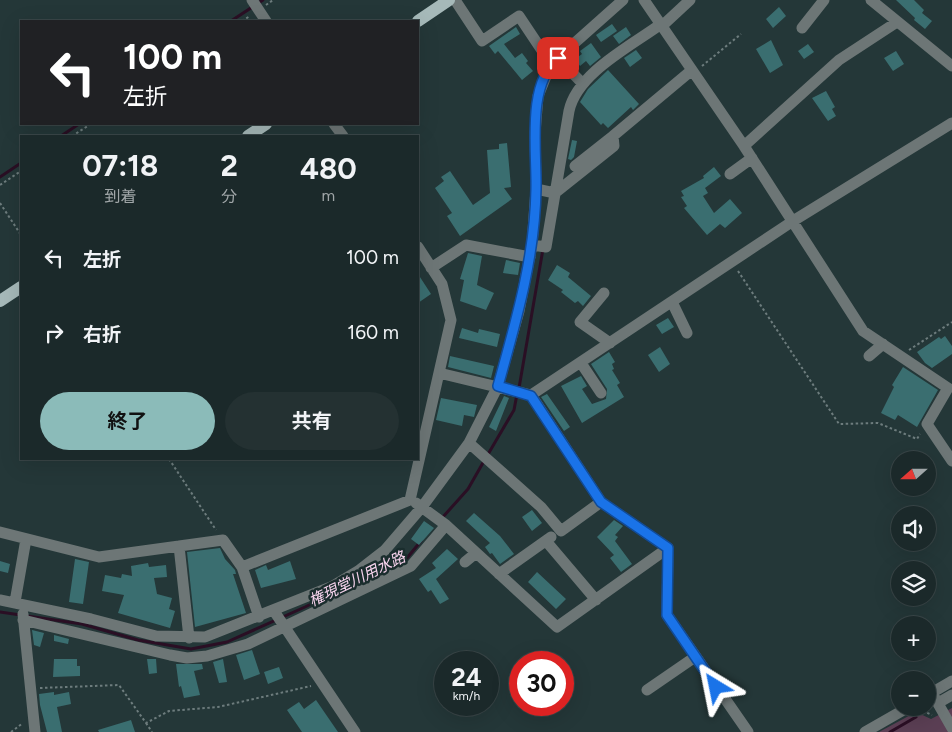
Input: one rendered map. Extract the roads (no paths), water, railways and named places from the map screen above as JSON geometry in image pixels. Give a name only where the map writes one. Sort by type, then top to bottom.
[{"type":"main road","points":[[419,20],[449,0]]},
{"type":"main road","points":[[250,135],[264,125]]},
{"type":"main road","points":[[0,301],[20,287]]},
{"type":"street","points":[[252,0],[265,20]]},
{"type":"street","points":[[454,0],[482,41],[519,16],[554,61],[582,83]]},
{"type":"street","points":[[0,600],[156,636],[204,637],[259,617],[333,586],[358,571],[386,550],[422,506],[468,443],[498,386],[519,311],[531,251],[536,189],[535,133],[538,96],[554,61],[623,0]]},
{"type":"street","points":[[644,0],[752,158],[863,331],[948,388],[926,424],[952,461]]},
{"type":"street","points":[[431,268],[466,245],[531,251],[546,247],[570,103],[582,83],[661,25],[690,0]]},
{"type":"street","points":[[802,28],[824,0]]},
{"type":"street","points":[[873,0],[952,66]]},
{"type":"street","points":[[744,146],[839,60],[897,22]]},
{"type":"street","points":[[575,166],[693,72]]},
{"type":"street","points":[[531,396],[793,221],[952,123]]},
{"type":"street","points":[[555,193],[614,146],[613,136]]},
{"type":"street","points":[[730,174],[752,158]]},
{"type":"street","points":[[536,189],[555,193]]},
{"type":"street","points":[[410,500],[451,320],[442,284],[419,249]]},
{"type":"street","points":[[604,293],[580,322],[610,343]]},
{"type":"street","points":[[672,302],[687,333]]},
{"type":"street","points":[[869,356],[883,344]]},
{"type":"street","points":[[581,363],[601,393]]},
{"type":"street","points":[[439,372],[531,396],[601,502],[668,548]]},
{"type":"street","points":[[468,443],[541,507],[561,531]]},
{"type":"street","points":[[242,567],[410,500],[422,506],[446,525],[557,628],[668,548]]},
{"type":"street","points":[[499,574],[601,502]]},
{"type":"street","points":[[23,620],[170,655],[187,658],[207,656],[248,644],[411,566],[446,525]]},
{"type":"street","points":[[0,532],[99,557],[223,540],[242,567],[259,617]]},
{"type":"street","points":[[26,539],[19,603],[23,620],[35,732]]},
{"type":"street","points":[[546,541],[596,600]]},
{"type":"street","points":[[179,546],[189,638]]},
{"type":"street","points":[[668,548],[667,615],[748,732]]},
{"type":"street","points":[[465,562],[476,553]]},
{"type":"street","points":[[274,611],[355,732]]},
{"type":"street","points":[[204,637],[207,656]]},
{"type":"street","points":[[647,690],[695,657]]},
{"type":"street","points":[[936,690],[952,681]]},
{"type":"street","points":[[938,703],[952,695]]},
{"type":"street","points":[[936,701],[952,728]]},
{"type":"street","points":[[865,732],[892,716]]},
{"type":"waterway","points":[[233,20],[263,0]]},
{"type":"waterway","points":[[62,135],[78,125]]},
{"type":"waterway","points":[[0,177],[20,164]]},
{"type":"waterway","name":"権現堂川用水路","points":[[519,388],[543,249]]},
{"type":"waterway","name":"権現堂川用水路","points":[[487,456],[514,410],[517,394]]},
{"type":"waterway","name":"権現堂川用水路","points":[[442,518],[468,489],[484,461]]},
{"type":"waterway","name":"権現堂川用水路","points":[[0,612],[82,624],[138,640],[191,649],[227,642],[305,607],[407,558],[421,541]]},
{"type":"waterway","points":[[890,732],[916,717]]}]
